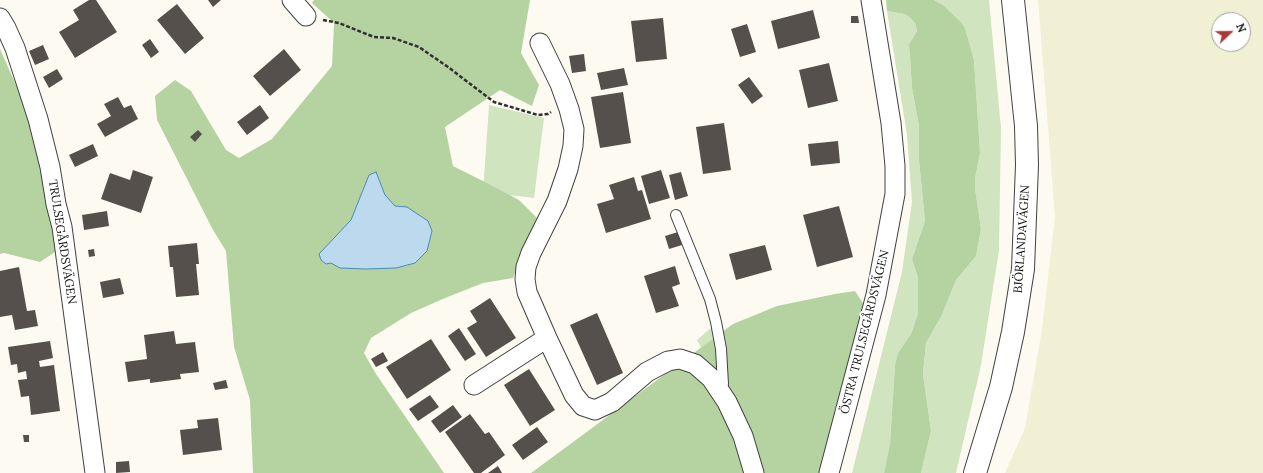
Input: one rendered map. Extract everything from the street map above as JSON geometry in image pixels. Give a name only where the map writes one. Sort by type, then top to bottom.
[{"type":"street","points":[[292,0],[306,16]]},
{"type":"street","name":"ÖSTRA TRULSEGÅRDSVÄGEN","points":[[829,473],[876,294],[895,194],[895,166],[891,123],[871,0]]},
{"type":"street","name":"BJÖRLANDAVÄGEN","points":[[975,473],[1001,387],[1013,332],[1023,269],[1027,165],[1026,126],[1013,0]]},
{"type":"street","name":"TRULSEGÅRDSVÄGEN","points":[[0,18],[15,48],[38,118],[50,167],[56,204],[62,227],[95,473]]},
{"type":"street","points":[[540,43],[569,109],[574,129],[573,146],[568,169],[557,201],[531,253],[526,267],[525,280],[527,292],[546,338],[574,395],[581,405],[595,410],[612,402],[647,372],[668,361],[680,359],[695,364],[711,378],[727,402],[743,436],[754,473]]},
{"type":"street","points":[[474,385],[546,338]]},
{"type":"lane","points":[[676,214],[710,299],[716,322],[723,377],[723,384],[718,388]]},
{"type":"path","points":[[306,16],[339,23],[374,37],[393,38],[419,47],[494,102],[538,115],[548,114],[565,97]]},
{"type":"green space","points":[[314,0],[530,0],[521,53],[539,85],[532,106],[500,90],[445,127],[453,166],[519,200],[537,218],[513,278],[483,283],[411,313],[371,338],[364,353],[376,374],[444,473],[253,473],[250,400],[234,347],[226,251],[213,230],[157,120],[155,96],[175,80],[191,91],[226,150],[239,158],[272,139],[332,66],[334,23],[312,3]]},
{"type":"green space","points":[[886,0],[934,0],[943,5],[961,22],[965,28],[974,60],[980,153],[975,179],[975,188],[981,229],[976,256],[956,280],[942,315],[926,343],[923,374],[931,431],[921,473],[884,473],[890,443],[895,365],[898,353],[911,334],[918,313],[918,278],[912,259],[925,221],[919,160],[919,126],[912,88],[909,44],[917,31],[915,23],[908,16],[887,11]]},
{"type":"green space","points":[[934,0],[989,0],[1001,128],[999,250],[981,365],[956,473],[921,473],[931,431],[923,374],[926,343],[942,315],[956,280],[976,256],[981,229],[975,179],[980,153],[974,60],[965,28],[961,22],[943,5]]},
{"type":"green space","points":[[1038,0],[1263,0],[1263,473],[1005,473],[1025,428],[1042,329],[1055,216]]},
{"type":"green space","points":[[887,11],[908,16],[915,23],[917,31],[909,44],[912,88],[919,126],[919,160],[925,221],[912,259],[918,278],[918,313],[911,334],[898,353],[895,365],[890,443],[884,473],[852,473],[902,272],[912,202],[907,135]]},
{"type":"green space","points":[[0,49],[27,110],[37,142],[58,250],[40,262],[4,253],[0,254]]},
{"type":"green space","points":[[489,105],[544,118],[534,198],[483,192]]},
{"type":"green space","points":[[855,291],[868,311],[824,473],[531,473],[733,324],[777,306]]},
{"type":"green space","points":[[712,327],[717,347],[702,349],[697,340]]},
{"type":"water","points":[[376,172],[385,195],[395,206],[407,207],[428,221],[432,231],[427,251],[415,263],[396,268],[340,268],[331,263],[326,264],[321,260],[319,254],[351,220],[369,175]]},
{"type":"building","points":[[89,0],[96,0],[117,32],[75,58],[59,32],[79,20],[73,10]]},
{"type":"building","points":[[208,0],[221,0],[213,7]]},
{"type":"building","points":[[177,4],[204,38],[185,54],[157,20]]},
{"type":"building","points":[[813,10],[820,38],[778,49],[771,21]]},
{"type":"building","points":[[851,16],[858,16],[859,23],[851,23]]},
{"type":"building","points":[[663,18],[667,59],[636,62],[631,21]]},
{"type":"building","points":[[747,24],[756,52],[740,57],[731,29]]},
{"type":"building","points":[[150,39],[159,52],[151,58],[142,45]]},
{"type":"building","points":[[43,45],[49,59],[35,65],[29,51]]},
{"type":"building","points":[[284,49],[301,70],[270,96],[253,76]]},
{"type":"building","points":[[584,54],[586,71],[572,73],[569,56]]},
{"type":"building","points":[[829,63],[838,101],[808,108],[799,70]]},
{"type":"building","points":[[624,68],[628,85],[601,90],[597,73]]},
{"type":"building","points":[[57,69],[63,79],[49,88],[43,77]]},
{"type":"building","points":[[749,77],[763,96],[752,104],[738,85]]},
{"type":"building","points":[[623,92],[631,143],[600,148],[591,97]]},
{"type":"building","points":[[118,97],[124,108],[131,105],[138,119],[105,137],[97,124],[111,116],[104,104]]},
{"type":"building","points":[[260,105],[269,118],[247,135],[237,122]]},
{"type":"building","points":[[724,123],[731,170],[703,174],[696,127]]},
{"type":"building","points":[[198,130],[202,134],[195,142],[190,137]]},
{"type":"building","points":[[838,141],[840,163],[811,166],[808,144]]},
{"type":"building","points":[[93,144],[98,156],[75,167],[69,155]]},
{"type":"building","points":[[133,170],[153,177],[141,213],[101,199],[110,173],[130,180]]},
{"type":"building","points":[[661,170],[670,198],[649,204],[641,176]]},
{"type":"building","points":[[681,172],[688,196],[675,200],[669,175]]},
{"type":"building","points":[[634,177],[638,191],[642,190],[651,219],[606,233],[597,204],[614,199],[609,185]]},
{"type":"building","points":[[839,206],[853,257],[817,267],[803,215]]},
{"type":"building","points":[[107,211],[109,226],[84,230],[82,215]]},
{"type":"building","points":[[678,232],[682,245],[669,249],[665,236]]},
{"type":"building","points":[[197,243],[199,264],[196,264],[199,295],[176,297],[173,267],[170,267],[168,246]]},
{"type":"building","points":[[765,245],[772,270],[736,280],[729,254]]},
{"type":"building","points":[[94,249],[95,256],[89,257],[88,250]]},
{"type":"building","points":[[675,266],[680,284],[672,287],[679,306],[656,313],[644,276]]},
{"type":"building","points":[[19,267],[27,311],[35,310],[38,326],[15,330],[12,315],[0,317],[0,271]]},
{"type":"building","points":[[120,278],[124,294],[103,298],[100,282]]},
{"type":"building","points":[[490,298],[516,338],[486,357],[467,328],[477,322],[470,311]]},
{"type":"building","points":[[597,313],[623,373],[597,385],[570,325]]},
{"type":"building","points":[[459,328],[476,354],[465,361],[448,336]]},
{"type":"building","points":[[174,331],[176,344],[195,342],[199,372],[180,374],[181,379],[150,383],[150,379],[128,382],[125,362],[147,359],[144,335]]},
{"type":"building","points":[[431,339],[451,370],[407,399],[386,367]]},
{"type":"building","points":[[50,341],[53,358],[39,361],[40,367],[54,365],[60,411],[31,415],[29,396],[21,397],[18,380],[27,379],[26,371],[18,373],[17,364],[11,365],[8,347]]},
{"type":"building","points":[[383,352],[388,361],[376,367],[371,359]]},
{"type":"building","points":[[529,369],[555,410],[530,426],[504,385]]},
{"type":"building","points":[[226,380],[228,388],[215,390],[213,383]]},
{"type":"building","points":[[430,395],[439,407],[418,421],[409,409]]},
{"type":"building","points":[[453,405],[462,417],[440,433],[431,421]]},
{"type":"building","points":[[470,414],[485,434],[489,432],[505,455],[481,473],[474,473],[445,432]]},
{"type":"building","points":[[218,418],[222,450],[183,455],[180,430],[198,428],[197,420]]},
{"type":"building","points":[[537,427],[548,442],[523,460],[512,445]]},
{"type":"building","points":[[23,435],[29,435],[29,442],[24,442]]},
{"type":"building","points":[[129,461],[130,472],[116,473],[116,462]]},
{"type":"building","points":[[498,466],[502,473],[488,473]]}]
